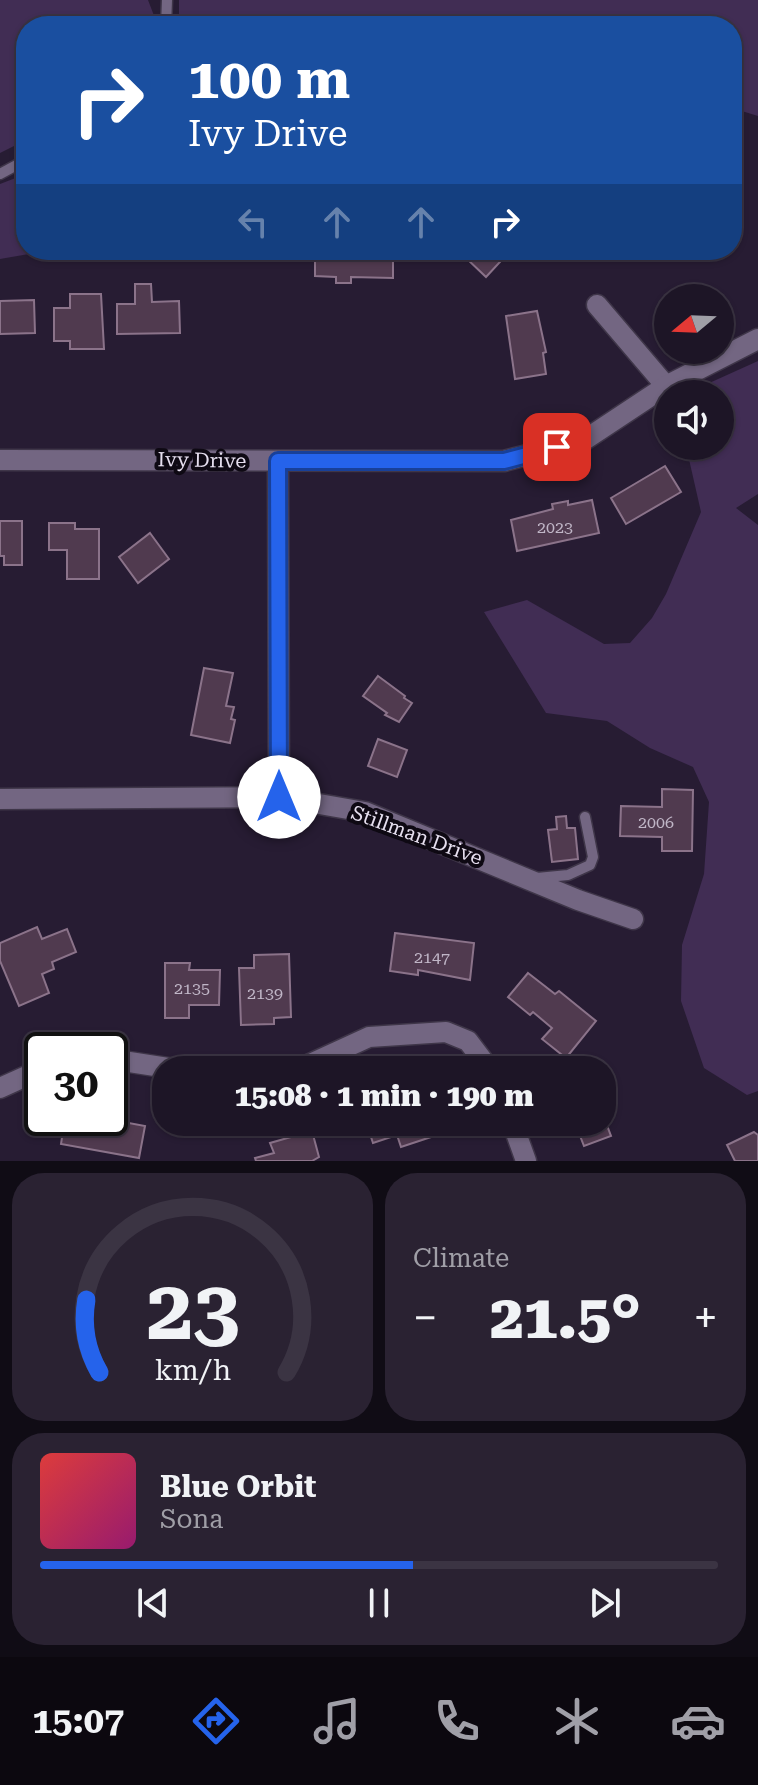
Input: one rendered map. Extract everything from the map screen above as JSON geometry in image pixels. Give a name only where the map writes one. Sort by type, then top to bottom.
[{"type":"street","points":[[597,305],[661,380]]},
{"type":"street","name":"Ivy Drive","points":[[678,380],[758,339]]},
{"type":"street","name":"Ivy Drive","points":[[0,460],[504,461],[583,441],[654,394]]},
{"type":"street","points":[[278,461],[279,797]]},
{"type":"street","name":"Stillman Drive","points":[[0,799],[279,797],[365,812],[578,900],[633,919]]},
{"type":"street","points":[[328,1056],[369,1037],[446,1032],[468,1041],[479,1056]]},
{"type":"street","points":[[128,1062],[152,1066]]},
{"type":"street","points":[[0,1088],[24,1077]]},
{"type":"street","points":[[517,1136],[526,1161]]},
{"type":"lane","points":[[531,879],[568,875],[590,865],[593,857],[585,817]]},
{"type":"shaded area","points":[[0,0],[148,0],[154,16],[16,16],[16,145],[0,153]]},
{"type":"shaded area","points":[[179,0],[758,0],[758,116],[742,111],[742,16],[179,16]]},
{"type":"shaded area","points":[[16,178],[16,256],[0,259],[0,184]]},
{"type":"shaded area","points":[[758,361],[758,494],[736,508],[758,525],[758,1091],[747,1095],[704,1068],[681,1001],[682,945],[704,874],[709,802],[693,767],[650,748],[607,721],[546,713],[484,612],[527,600],[604,644],[630,643],[652,618],[666,594],[701,512],[689,460],[734,460],[734,380],[716,380]]},
{"type":"building","points":[[315,260],[393,260],[393,278],[351,277],[351,283],[336,283],[336,277],[315,276]]},
{"type":"building","points":[[468,260],[502,260],[486,277]]},
{"type":"building","points":[[135,284],[151,284],[152,302],[179,301],[180,333],[117,334],[117,304],[135,304]]},
{"type":"building","points":[[70,294],[101,294],[104,349],[70,349],[70,341],[54,341],[54,308],[70,308]]},
{"type":"building","points":[[34,300],[35,333],[0,334],[0,301]]},
{"type":"building","points":[[537,311],[546,352],[543,353],[546,374],[515,379],[506,316]]},
{"type":"building","points":[[665,466],[681,492],[626,524],[611,498]]},
{"type":"building","points":[[592,500],[599,533],[517,551],[511,520],[553,509],[552,504],[568,501],[568,505]]},
{"type":"building","points":[[0,521],[22,521],[22,565],[4,565],[4,556],[0,556]]},
{"type":"building","points":[[49,523],[75,523],[75,529],[99,529],[99,579],[67,579],[67,550],[49,550]]},
{"type":"building","points":[[150,533],[169,559],[138,583],[119,557]]},
{"type":"building","points":[[204,668],[233,673],[226,706],[234,707],[231,719],[235,720],[230,743],[191,735]]},
{"type":"building","points":[[378,676],[412,703],[399,722],[385,715],[387,713],[363,696]]},
{"type":"building","points":[[378,739],[407,750],[397,777],[368,766]]},
{"type":"building","points":[[662,789],[693,790],[692,851],[662,851],[662,837],[620,836],[621,806],[662,807]]},
{"type":"building","points":[[566,816],[567,828],[575,828],[578,859],[552,862],[548,830],[557,829],[556,817]]},
{"type":"building","points":[[37,927],[42,939],[67,929],[76,952],[52,962],[54,969],[42,974],[49,993],[19,1006],[0,961],[0,943]]},
{"type":"building","points":[[395,933],[474,943],[470,980],[418,970],[418,975],[390,971]]},
{"type":"building","points":[[289,954],[291,1017],[274,1018],[274,1024],[241,1025],[239,968],[254,968],[254,955]]},
{"type":"building","points":[[165,963],[190,963],[189,970],[220,970],[219,1005],[189,1005],[189,1018],[165,1018]]},
{"type":"building","points":[[528,973],[555,994],[559,991],[596,1021],[568,1056],[563,1056],[542,1039],[552,1028],[508,997]]},
{"type":"building","points":[[128,1123],[145,1126],[139,1158],[61,1144],[62,1136],[128,1136]]},
{"type":"building","points":[[754,1132],[758,1135],[758,1161],[735,1161],[727,1145]]},
{"type":"building","points":[[294,1136],[313,1136],[319,1157],[312,1161],[256,1161],[255,1158],[274,1153],[270,1143]]},
{"type":"building","points":[[371,1136],[394,1136],[373,1143]]},
{"type":"building","points":[[397,1136],[434,1136],[401,1147]]},
{"type":"building","points":[[580,1136],[611,1136],[584,1146]]},
{"type":"route","points":[[279,797],[278,461],[504,461],[557,447]]}]
